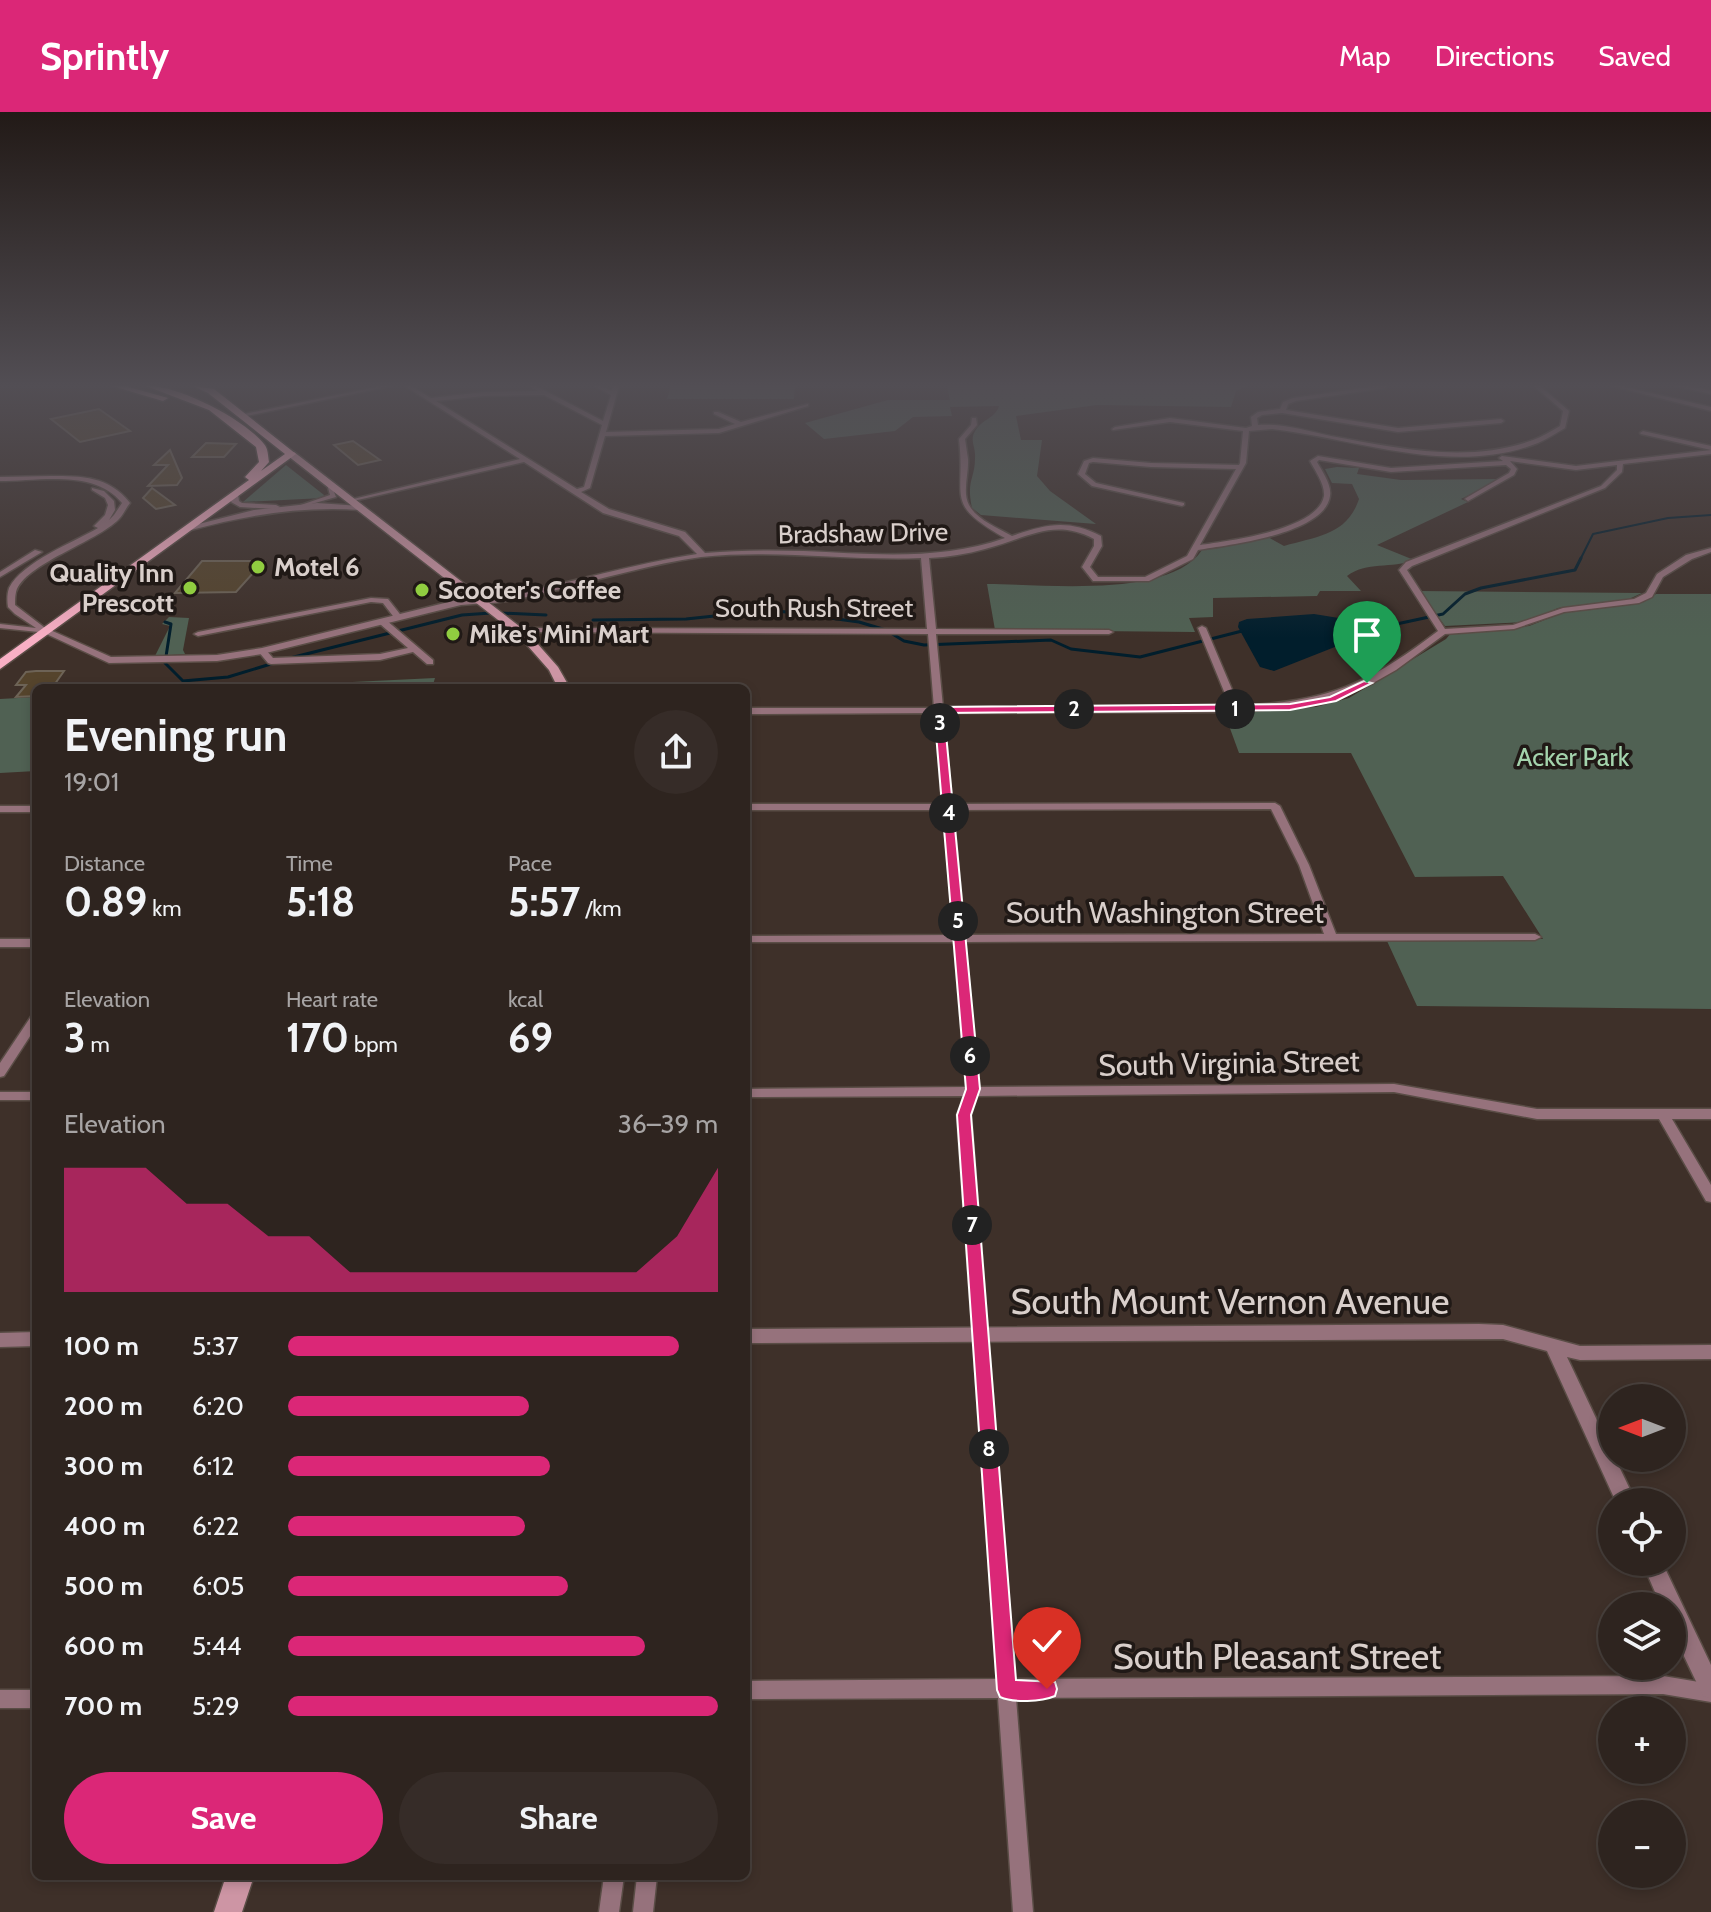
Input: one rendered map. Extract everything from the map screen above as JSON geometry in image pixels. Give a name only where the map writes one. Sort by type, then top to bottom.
[{"type":"main road","points":[[0,665],[169,540],[254,470]]},
{"type":"main road","points":[[169,540],[270,470]]},
{"type":"main road","points":[[311,470],[519,630],[540,651],[561,684]]},
{"type":"main road","points":[[228,1912],[239,1880]]},
{"type":"street","points":[[236,495],[235,502],[240,505],[356,505],[487,470]]},
{"type":"street","points":[[542,470],[621,517],[682,534],[703,555]]},
{"type":"street","points":[[579,491],[587,488],[591,470]]},
{"type":"street","points":[[964,470],[960,480],[963,505],[969,514],[1009,537]]},
{"type":"street","points":[[1083,470],[1081,474],[1094,485],[1182,504]]},
{"type":"street","name":"Bradshaw Drive","points":[[483,601],[703,555],[925,556],[970,551],[1048,528],[1090,532],[1098,538],[1098,546],[1086,567],[1088,574],[1111,582],[1159,575],[1177,567],[1197,548],[1214,509],[1239,470]]},
{"type":"street","points":[[1197,548],[1227,544],[1309,520],[1325,504],[1328,495],[1317,470]]},
{"type":"street","points":[[1468,499],[1512,474],[1514,470]]},
{"type":"street","points":[[1443,632],[1403,570],[1523,516],[1603,487],[1620,470]]},
{"type":"street","points":[[564,483],[589,477]]},
{"type":"street","points":[[0,482],[71,478],[101,484],[121,493],[126,503],[123,513],[96,535],[51,553],[20,572],[9,590],[9,600],[13,609],[34,619],[45,631]]},
{"type":"street","points":[[0,482],[66,483],[99,490],[113,503],[113,511],[91,531],[20,560],[0,575]]},
{"type":"street","points":[[302,506],[334,496],[329,485]]},
{"type":"street","points":[[191,527],[276,507]]},
{"type":"street","points":[[750,711],[1290,707],[1333,699],[1367,683],[1443,632],[1514,627],[1563,610],[1636,601],[1649,595],[1660,576],[1689,557],[1711,550]]},
{"type":"street","points":[[925,556],[973,1089],[964,1115],[1023,1912]]},
{"type":"street","points":[[198,634],[212,634],[363,601],[385,601],[399,618]]},
{"type":"street","points":[[0,626],[45,631],[71,640],[92,655],[121,661],[217,658],[262,651],[461,602],[483,601]]},
{"type":"street","points":[[383,622],[411,650],[430,662]]},
{"type":"street","points":[[1202,628],[1236,709]]},
{"type":"street","name":"South Rush Street","points":[[519,630],[1109,632]]},
{"type":"street","points":[[262,651],[271,661],[380,657],[411,650]]},
{"type":"street","points":[[750,807],[1275,806],[1304,865],[1331,937]]},
{"type":"street","points":[[0,809],[32,809]]},
{"type":"street","name":"South Washington Street","points":[[750,939],[1535,937]]},
{"type":"street","points":[[0,943],[32,943]]},
{"type":"street","points":[[0,1073],[32,1024]]},
{"type":"street","name":"South Virginia Street","points":[[750,1093],[1394,1088],[1537,1114],[1711,1114]]},
{"type":"street","points":[[0,1096],[32,1096]]},
{"type":"street","points":[[1662,1113],[1711,1197]]},
{"type":"street","name":"South Mount Vernon Avenue","points":[[750,1336],[1479,1331],[1503,1332],[1580,1353],[1711,1352]]},
{"type":"street","points":[[0,1340],[32,1339]]},
{"type":"street","points":[[1554,1348],[1619,1488]]},
{"type":"street","points":[[1686,1638],[1711,1691]]},
{"type":"street","name":"South Pleasant Street","points":[[750,1690],[1663,1685],[1711,1691]]},
{"type":"street","points":[[0,1699],[32,1699]]},
{"type":"street","points":[[609,1912],[613,1880]]},
{"type":"street","points":[[643,1912],[647,1880]]},
{"type":"green space","points":[[280,470],[292,470],[324,495],[323,498],[243,502]]},
{"type":"green space","points":[[974,470],[1038,470],[1037,476],[1050,491],[1096,524],[981,515],[972,508],[970,485]]},
{"type":"green space","points":[[1326,470],[1358,470],[1357,474],[1401,480],[1501,479],[1461,499],[1468,502],[1377,545],[1414,560],[1354,571],[1347,576],[1361,591],[1320,591],[1317,596],[1213,598],[1213,617],[1189,618],[1195,632],[995,630],[987,584],[1071,586],[1135,582],[1163,576],[1186,566],[1202,550],[1266,536],[1284,546],[1320,536],[1347,520],[1359,499],[1352,484],[1332,483]]},
{"type":"green space","points":[[1419,591],[1642,593],[1629,599],[1558,608],[1527,622],[1445,626]]},
{"type":"green space","name":"Acker Park","points":[[1656,594],[1711,594],[1711,1009],[1417,1006],[1387,941],[1543,939],[1503,876],[1415,877],[1351,753],[1239,753],[1224,712],[1316,707],[1349,698],[1451,633],[1529,626],[1565,612],[1644,602]]},
{"type":"green space","points":[[169,617],[189,618],[183,650],[185,654],[155,656],[170,626],[162,624]]},
{"type":"green space","points":[[435,678],[433,684],[310,684]]},
{"type":"green space","points":[[32,697],[32,771],[0,773],[0,699]]},
{"type":"water","points":[[1314,614],[1388,626],[1274,671],[1260,667],[1238,627],[1239,622],[1247,619]]},
{"type":"building","points":[[163,470],[179,470],[182,478],[177,485],[148,486]]},
{"type":"building","points":[[152,488],[175,505],[156,509],[143,498]]},
{"type":"building","points":[[202,561],[264,561],[236,592],[175,593]]},
{"type":"building","points":[[64,671],[55,684],[32,684],[32,696],[16,697],[26,685],[16,685],[26,672]]},
{"type":"waterway","points":[[1378,628],[1443,614],[1465,594],[1481,588],[1575,570],[1593,534],[1668,518],[1711,515]]},
{"type":"waterway","points":[[593,620],[686,619],[771,610],[859,622],[886,630],[904,641],[924,645],[1051,640],[1071,649],[1140,657],[1242,631]]},
{"type":"waterway","points":[[290,658],[462,615],[491,613]]},
{"type":"waterway","points":[[500,613],[546,615]]},
{"type":"waterway","points":[[165,622],[171,624],[165,663],[183,681],[228,677],[274,663]]},
{"type":"place","name":"Motel 6","points":[[258,567]]},
{"type":"place","name":"Quality Inn Prescott","points":[[190,588]]},
{"type":"place","name":"Scooter's Coffee","points":[[422,590]]},
{"type":"place","name":"Mike's Mini Mart","points":[[453,634]]},
{"type":"route","points":[[1047,1689],[1007,1690],[964,1115],[973,1089],[939,710],[1290,707],[1333,699],[1367,683]]}]
